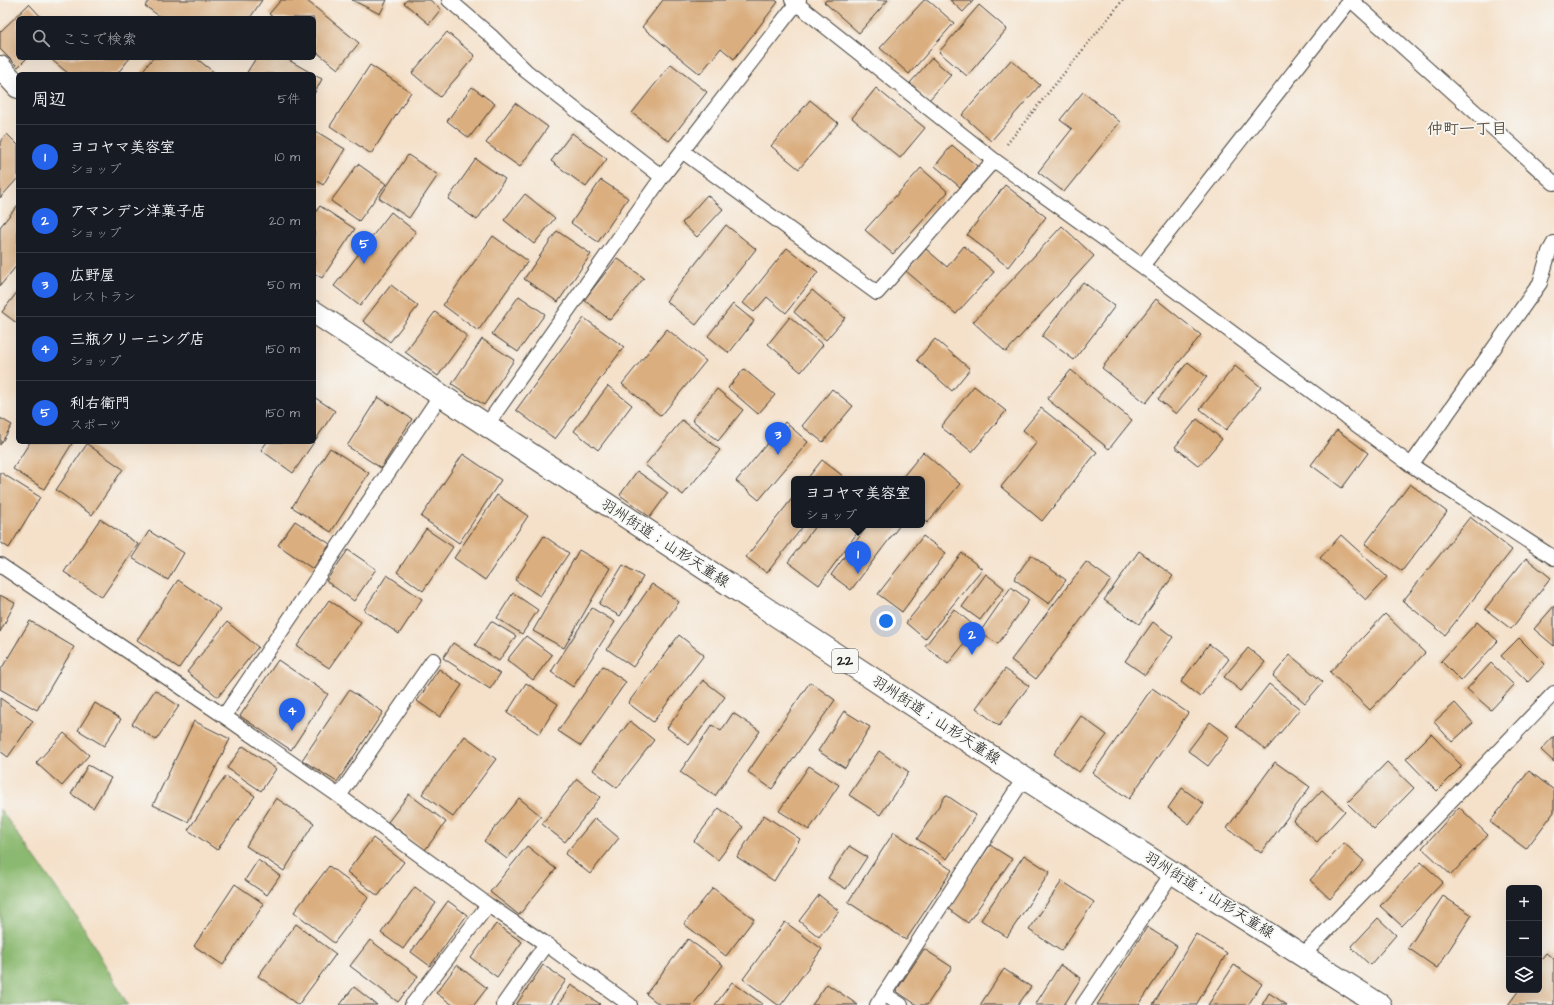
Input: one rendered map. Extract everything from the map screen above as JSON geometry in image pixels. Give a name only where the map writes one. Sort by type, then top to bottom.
[{"type":"main road","points":[[0,67],[16,85]]},
{"type":"main road","name":"羽州街道；山形天童線","points":[[316,313],[1024,778],[1304,955],[1380,1005]]},
{"type":"lane","points":[[450,0],[491,36],[526,71],[662,177]]},
{"type":"lane","points":[[1142,266],[1351,0],[1554,183]]},
{"type":"lane","points":[[486,426],[662,177],[796,1],[994,160],[1142,266],[1410,465],[1554,558]]},
{"type":"lane","points":[[682,152],[877,293],[994,160]]},
{"type":"lane","points":[[1410,465],[1540,283],[1549,252],[1554,243]]},
{"type":"lane","points":[[224,716],[440,396]]},
{"type":"lane","points":[[0,565],[224,716],[339,796],[488,905],[546,944],[630,1005]]},
{"type":"lane","points":[[339,796],[433,660]]},
{"type":"lane","points":[[1304,955],[1554,693]]},
{"type":"lane","points":[[901,1005],[880,1000],[1024,778]]},
{"type":"lane","points":[[1083,1005],[1173,872]]},
{"type":"lane","points":[[412,1005],[488,905]]},
{"type":"lane","points":[[503,1005],[546,944]]},
{"type":"path","points":[[994,160],[1123,0]]},
{"type":"green space","points":[[0,809],[81,923],[128,1005],[0,1005]]},
{"type":"building","points":[[150,0],[262,0],[251,16],[159,16],[145,6]]},
{"type":"building","points":[[281,0],[306,0],[359,43],[338,69],[316,52],[316,16],[272,16],[269,14]]},
{"type":"building","points":[[352,0],[387,0],[380,14]]},
{"type":"building","points":[[407,0],[430,0],[441,9],[429,24],[404,3]]},
{"type":"building","points":[[663,0],[775,0],[778,2],[734,59],[721,48],[700,74],[642,27]]},
{"type":"building","points":[[827,0],[888,0],[859,33],[824,2]]},
{"type":"building","points":[[924,0],[928,0],[954,23],[909,74],[880,48]]},
{"type":"building","points":[[950,0],[974,0],[963,12]]},
{"type":"building","points":[[29,4],[40,16],[17,16]]},
{"type":"building","points":[[979,5],[1007,29],[967,76],[939,52]]},
{"type":"building","points":[[16,17],[16,60],[25,60],[18,67],[0,49],[0,32]]},
{"type":"building","points":[[447,32],[475,56],[440,97],[412,73]]},
{"type":"building","points":[[932,58],[951,75],[929,100],[910,83]]},
{"type":"building","points":[[52,60],[128,60],[119,72],[67,72]]},
{"type":"building","points":[[151,60],[198,60],[214,72],[142,72]]},
{"type":"building","points":[[255,60],[288,60],[310,72],[247,72]]},
{"type":"building","points":[[1011,60],[1040,85],[991,141],[962,115]]},
{"type":"building","points":[[671,64],[707,92],[669,141],[632,113]]},
{"type":"building","points":[[370,65],[411,92],[371,154],[330,126]]},
{"type":"building","points":[[316,76],[322,79],[316,90]]},
{"type":"building","points":[[472,87],[495,104],[469,138],[447,121]]},
{"type":"building","points":[[876,88],[925,128],[900,158],[852,118]]},
{"type":"building","points":[[1083,92],[1120,122],[1064,192],[1038,172],[1072,129],[1060,120]]},
{"type":"building","points":[[810,100],[838,123],[799,169],[771,146]]},
{"type":"building","points":[[515,103],[548,127],[520,167],[486,143]]},
{"type":"building","points":[[316,131],[345,149],[323,185],[316,180]]},
{"type":"building","points":[[572,133],[607,159],[586,187],[551,161]]},
{"type":"building","points":[[7,134],[16,143],[16,180],[0,198],[0,142]]},
{"type":"building","points":[[952,145],[977,166],[960,187],[935,166]]},
{"type":"building","points":[[408,155],[438,175],[409,218],[379,198]]},
{"type":"building","points":[[476,159],[505,179],[477,220],[448,199]]},
{"type":"building","points":[[358,164],[386,184],[359,221],[331,201]]},
{"type":"building","points":[[921,168],[948,192],[893,254],[865,230]]},
{"type":"building","points":[[601,180],[628,198],[598,242],[571,223]]},
{"type":"building","points":[[1005,185],[1046,217],[1008,267],[967,235]]},
{"type":"building","points":[[525,194],[555,218],[534,244],[504,220]]},
{"type":"building","points":[[707,195],[723,209],[697,237],[682,223]]},
{"type":"building","points":[[320,206],[355,229],[322,278],[316,274],[316,211]]},
{"type":"building","points":[[16,207],[16,266],[0,286],[0,227]]},
{"type":"building","points":[[391,212],[416,232],[360,306],[334,286]]},
{"type":"building","points":[[726,225],[756,249],[696,325],[666,301]]},
{"type":"building","points":[[1062,226],[1094,256],[1006,352],[973,322]]},
{"type":"building","points":[[557,231],[591,254],[558,302],[524,279]]},
{"type":"building","points":[[493,236],[528,261],[478,331],[443,305]]},
{"type":"building","points":[[964,246],[994,272],[956,314],[906,271],[926,249],[947,267]]},
{"type":"building","points":[[787,248],[818,272],[786,313],[767,297],[754,312],[743,303]]},
{"type":"building","points":[[617,258],[644,278],[610,320],[584,300]]},
{"type":"building","points":[[1083,282],[1115,306],[1074,360],[1042,336]]},
{"type":"building","points":[[391,285],[418,306],[390,342],[363,321]]},
{"type":"building","points":[[812,290],[845,318],[826,340],[794,312]]},
{"type":"building","points":[[16,294],[16,322],[2,312]]},
{"type":"building","points":[[519,296],[545,314],[518,352],[492,334]]},
{"type":"building","points":[[1156,299],[1201,335],[1146,403],[1102,368]]},
{"type":"building","points":[[733,304],[754,321],[729,353],[708,336]]},
{"type":"building","points":[[435,312],[467,336],[438,376],[405,352]]},
{"type":"building","points":[[790,317],[823,345],[801,372],[768,344]]},
{"type":"building","points":[[584,318],[624,347],[555,439],[516,410]]},
{"type":"building","points":[[667,329],[706,361],[661,416],[622,384]]},
{"type":"building","points":[[482,339],[514,360],[484,405],[452,384]]},
{"type":"building","points":[[935,339],[970,369],[952,391],[917,360]]},
{"type":"building","points":[[1188,362],[1207,377],[1176,414],[1158,399]]},
{"type":"building","points":[[1235,366],[1261,387],[1226,430],[1200,409]]},
{"type":"building","points":[[744,369],[775,395],[758,414],[728,388]]},
{"type":"building","points":[[1071,370],[1132,420],[1109,449],[1047,399]]},
{"type":"building","points":[[608,386],[632,405],[598,450],[574,431]]},
{"type":"building","points":[[974,386],[1006,411],[972,452],[941,427]]},
{"type":"building","points":[[717,389],[743,410],[718,441],[692,420]]},
{"type":"building","points":[[832,389],[853,406],[823,442],[802,426]]},
{"type":"building","points":[[378,397],[412,419],[381,468],[347,446]]},
{"type":"building","points":[[316,398],[335,411],[316,439]]},
{"type":"building","points":[[1041,408],[1097,452],[1042,521],[1001,487],[1037,442],[1023,430]]},
{"type":"building","points":[[0,418],[12,425],[0,445]]},
{"type":"building","points":[[1197,419],[1222,439],[1199,466],[1175,447]]},
{"type":"building","points":[[682,420],[720,450],[683,495],[645,465]]},
{"type":"building","points":[[785,422],[808,442],[759,500],[736,481]]},
{"type":"building","points":[[1337,430],[1368,453],[1342,488],[1311,465]]},
{"type":"building","points":[[29,444],[72,444],[44,489],[13,469]]},
{"type":"building","points":[[87,444],[123,469],[92,515],[56,490]]},
{"type":"building","points":[[266,444],[313,444],[293,473],[261,450]]},
{"type":"building","points":[[330,448],[369,473],[331,532],[292,507]]},
{"type":"building","points":[[923,452],[960,484],[927,523],[925,521],[925,476],[903,476]]},
{"type":"building","points":[[463,454],[501,480],[459,543],[421,517]]},
{"type":"building","points":[[822,460],[843,476],[809,476]]},
{"type":"building","points":[[637,471],[668,493],[650,517],[620,495]]},
{"type":"building","points":[[0,472],[40,497],[9,548],[0,542]]},
{"type":"building","points":[[1410,484],[1447,512],[1402,571],[1365,544]]},
{"type":"building","points":[[497,495],[528,516],[485,580],[454,558]]},
{"type":"building","points":[[791,500],[791,528],[802,528],[767,573],[746,557]]},
{"type":"building","points":[[1470,517],[1512,550],[1445,635],[1403,601]]},
{"type":"building","points":[[100,519],[138,544],[102,597],[64,572]]},
{"type":"building","points":[[295,521],[330,544],[313,569],[278,545]]},
{"type":"building","points":[[814,528],[861,528],[819,585],[788,562]]},
{"type":"building","points":[[866,528],[898,528],[851,590],[831,575]]},
{"type":"building","points":[[426,529],[453,547],[423,591],[397,572]]},
{"type":"building","points":[[149,531],[184,553],[168,580],[132,558]]},
{"type":"building","points":[[1341,535],[1387,577],[1366,600],[1320,558]]},
{"type":"building","points":[[544,536],[569,553],[540,596],[515,580]]},
{"type":"building","points":[[923,536],[946,553],[902,612],[878,594]]},
{"type":"building","points":[[348,550],[376,569],[354,601],[326,581]]},
{"type":"building","points":[[579,550],[610,568],[564,648],[533,631]]},
{"type":"building","points":[[1139,551],[1173,576],[1139,624],[1104,600]]},
{"type":"building","points":[[962,553],[982,569],[925,639],[906,623]]},
{"type":"building","points":[[1031,555],[1066,580],[1049,604],[1014,579]]},
{"type":"building","points":[[1526,558],[1551,578],[1511,629],[1485,609]]},
{"type":"building","points":[[1086,562],[1111,580],[1036,679],[1011,660]]},
{"type":"building","points":[[623,565],[643,577],[620,616],[599,604]]},
{"type":"building","points":[[986,574],[1004,588],[980,620],[962,607]]},
{"type":"building","points":[[387,575],[422,599],[399,634],[364,610]]},
{"type":"building","points":[[178,580],[220,609],[179,668],[137,640]]},
{"type":"building","points":[[652,584],[679,602],[633,667],[607,649]]},
{"type":"building","points":[[1011,587],[1029,600],[998,644],[980,632]]},
{"type":"building","points":[[513,593],[538,610],[522,634],[497,618]]},
{"type":"building","points":[[0,595],[15,603],[0,632]]},
{"type":"building","points":[[329,600],[361,622],[329,668],[297,646]]},
{"type":"building","points":[[1554,606],[1554,646],[1534,629]]},
{"type":"building","points":[[592,608],[615,622],[573,687],[551,672]]},
{"type":"building","points":[[954,609],[977,628],[948,664],[925,646]]},
{"type":"building","points":[[1385,614],[1425,653],[1370,710],[1330,672]]},
{"type":"building","points":[[30,621],[74,647],[37,710],[0,689],[0,671]]},
{"type":"building","points":[[491,621],[516,636],[499,661],[475,645]]},
{"type":"building","points":[[227,622],[258,647],[218,697],[187,672]]},
{"type":"building","points":[[1153,622],[1173,637],[1145,675],[1125,661]]},
{"type":"building","points":[[1477,622],[1498,641],[1461,681],[1441,661]]},
{"type":"building","points":[[679,635],[704,655],[653,722],[628,703]]},
{"type":"building","points":[[526,636],[552,655],[533,680],[507,660]]},
{"type":"building","points":[[1519,638],[1545,664],[1528,682],[1501,656]]},
{"type":"building","points":[[453,643],[500,674],[490,689],[443,658]]},
{"type":"building","points":[[1209,644],[1229,659],[1200,697],[1181,682]]},
{"type":"building","points":[[1248,648],[1265,662],[1241,691],[1224,677]]},
{"type":"building","points":[[1290,655],[1323,682],[1305,703],[1273,676]]},
{"type":"building","points":[[278,660],[328,694],[291,750],[240,716]]},
{"type":"building","points":[[1491,663],[1514,685],[1491,710],[1467,689]]},
{"type":"building","points":[[603,666],[626,682],[581,746],[558,731]]},
{"type":"building","points":[[439,669],[462,685],[440,717],[417,701]]},
{"type":"building","points":[[1005,669],[1029,686],[999,726],[976,708]]},
{"type":"building","points":[[703,680],[725,697],[689,745],[667,728]]},
{"type":"building","points":[[810,682],[835,700],[772,789],[748,772]]},
{"type":"building","points":[[526,683],[558,704],[539,734],[507,713]]},
{"type":"building","points":[[1269,684],[1300,709],[1266,750],[1236,726]]},
{"type":"building","points":[[1152,688],[1188,713],[1129,799],[1093,773]]},
{"type":"building","points":[[155,690],[179,706],[156,740],[132,724]]},
{"type":"building","points":[[349,690],[383,712],[337,782],[302,760]]},
{"type":"building","points":[[0,698],[33,721],[8,757],[0,751]]},
{"type":"building","points":[[95,703],[121,719],[104,746],[78,730]]},
{"type":"building","points":[[1455,703],[1473,723],[1452,742],[1434,722]]},
{"type":"building","points":[[844,711],[870,727],[845,768],[818,751]]},
{"type":"building","points":[[733,713],[760,731],[715,796],[680,772],[712,725],[721,731]]},
{"type":"building","points":[[1081,716],[1107,735],[1079,772],[1054,754]]},
{"type":"building","points":[[194,721],[230,739],[188,822],[153,805]]},
{"type":"building","points":[[630,721],[654,740],[617,788],[593,770]]},
{"type":"building","points":[[1210,722],[1230,737],[1208,766],[1188,751]]},
{"type":"building","points":[[64,733],[89,755],[62,786],[36,763]]},
{"type":"building","points":[[1431,734],[1462,766],[1437,791],[1406,759]]},
{"type":"building","points":[[465,736],[496,759],[453,817],[422,794]]},
{"type":"building","points":[[1554,736],[1554,762],[1541,750]]},
{"type":"building","points":[[243,746],[276,769],[261,791],[227,768]]},
{"type":"building","points":[[879,751],[909,772],[880,815],[849,795]]},
{"type":"building","points":[[1275,762],[1310,787],[1261,853],[1227,828]]},
{"type":"building","points":[[1387,762],[1414,788],[1374,829],[1347,803]]},
{"type":"building","points":[[88,765],[111,778],[93,808],[71,794]]},
{"type":"building","points":[[809,766],[839,785],[809,830],[779,811]]},
{"type":"building","points":[[1529,771],[1554,790],[1554,812],[1526,849],[1490,822]]},
{"type":"building","points":[[226,776],[255,796],[217,850],[188,830]]},
{"type":"building","points":[[577,779],[600,797],[565,842],[542,824]]},
{"type":"building","points":[[1182,788],[1204,804],[1189,824],[1168,808]]},
{"type":"building","points":[[1322,790],[1345,811],[1317,842],[1293,821]]},
{"type":"building","points":[[409,794],[446,822],[425,850],[388,822]]},
{"type":"building","points":[[946,795],[976,815],[947,859],[917,839]]},
{"type":"building","points":[[276,798],[314,823],[284,871],[246,846]]},
{"type":"building","points":[[519,798],[541,816],[507,859],[484,841]]},
{"type":"building","points":[[1459,807],[1488,835],[1451,875],[1422,848]]},
{"type":"building","points":[[719,808],[743,827],[718,860],[694,841]]},
{"type":"building","points":[[764,815],[800,839],[774,881],[737,857]]},
{"type":"building","points":[[595,818],[619,838],[590,874],[565,854]]},
{"type":"building","points":[[894,832],[952,870],[906,940],[848,902]]},
{"type":"building","points":[[373,838],[404,862],[378,896],[347,872]]},
{"type":"building","points":[[1344,843],[1364,861],[1330,899],[1310,880]]},
{"type":"building","points":[[990,845],[1012,859],[968,923],[947,908]]},
{"type":"building","points":[[527,846],[556,869],[519,915],[490,892]]},
{"type":"building","points":[[849,846],[867,857],[846,889],[828,878]]},
{"type":"building","points":[[1024,855],[1050,872],[1007,937],[981,920]]},
{"type":"building","points":[[258,860],[280,876],[267,895],[245,880]]},
{"type":"building","points":[[1421,862],[1443,882],[1402,926],[1380,906]]},
{"type":"building","points":[[329,866],[369,897],[334,943],[294,912]]},
{"type":"building","points":[[1062,881],[1094,902],[1061,951],[1029,930]]},
{"type":"building","points":[[235,884],[264,904],[223,965],[194,946]]},
{"type":"building","points":[[415,887],[436,903],[403,949],[381,933]]},
{"type":"building","points":[[713,888],[754,919],[726,956],[684,924]]},
{"type":"building","points":[[819,895],[839,911],[819,937],[799,921]]},
{"type":"building","points":[[1443,896],[1472,915],[1437,968],[1408,948]]},
{"type":"building","points":[[448,901],[467,915],[430,966],[411,952]]},
{"type":"building","points":[[1378,918],[1396,935],[1370,965],[1351,947]]},
{"type":"building","points":[[785,922],[822,949],[781,1005],[778,1005],[743,979]]},
{"type":"building","points":[[296,924],[336,954],[298,1005],[258,976]]},
{"type":"building","points":[[496,924],[522,942],[497,977],[471,958]]},
{"type":"building","points":[[1147,927],[1177,946],[1139,1005],[1097,1005]]},
{"type":"building","points":[[1196,934],[1227,953],[1196,1005],[1153,1005]]},
{"type":"building","points":[[688,939],[723,965],[693,1005],[660,1005],[646,994]]},
{"type":"building","points":[[370,940],[418,976],[398,1002],[350,966]]},
{"type":"building","points":[[924,949],[952,967],[927,1005],[917,1005],[896,991]]},
{"type":"building","points":[[1546,953],[1554,959],[1554,1005],[1508,1005],[1517,993],[1542,993],[1542,958]]},
{"type":"building","points":[[457,965],[487,988],[474,1005],[453,1005],[436,993]]},
{"type":"building","points":[[543,965],[566,980],[549,1005],[516,1005]]},
{"type":"building","points":[[1060,965],[1081,978],[1064,1005],[1035,1005]]},
{"type":"building","points":[[1234,965],[1262,984],[1248,1005],[1208,1005]]},
{"type":"building","points":[[1004,969],[1031,987],[1018,1005],[980,1005]]},
{"type":"building","points":[[732,982],[763,1004],[715,1005]]},
{"type":"building","points":[[827,984],[858,1005],[812,1005]]},
{"type":"building","points":[[571,985],[600,1004],[558,1005]]},
{"type":"building","points":[[354,987],[377,1005],[340,1005]]},
{"type":"building","points":[[1269,993],[1287,1005],[1262,1005]]},
{"type":"place","name":"利右衛門","points":[[364,264]]},
{"type":"place","name":"広野屋","points":[[778,455]]},
{"type":"place","name":"ヨコヤマ美容室","points":[[858,574]]},
{"type":"place","name":"アマンデン洋菓子店","points":[[972,655]]},
{"type":"place","name":"三瓶クリーニング店","points":[[292,731]]},
{"type":"district","name":"仲町一丁目","points":[[1467,129]]}]
